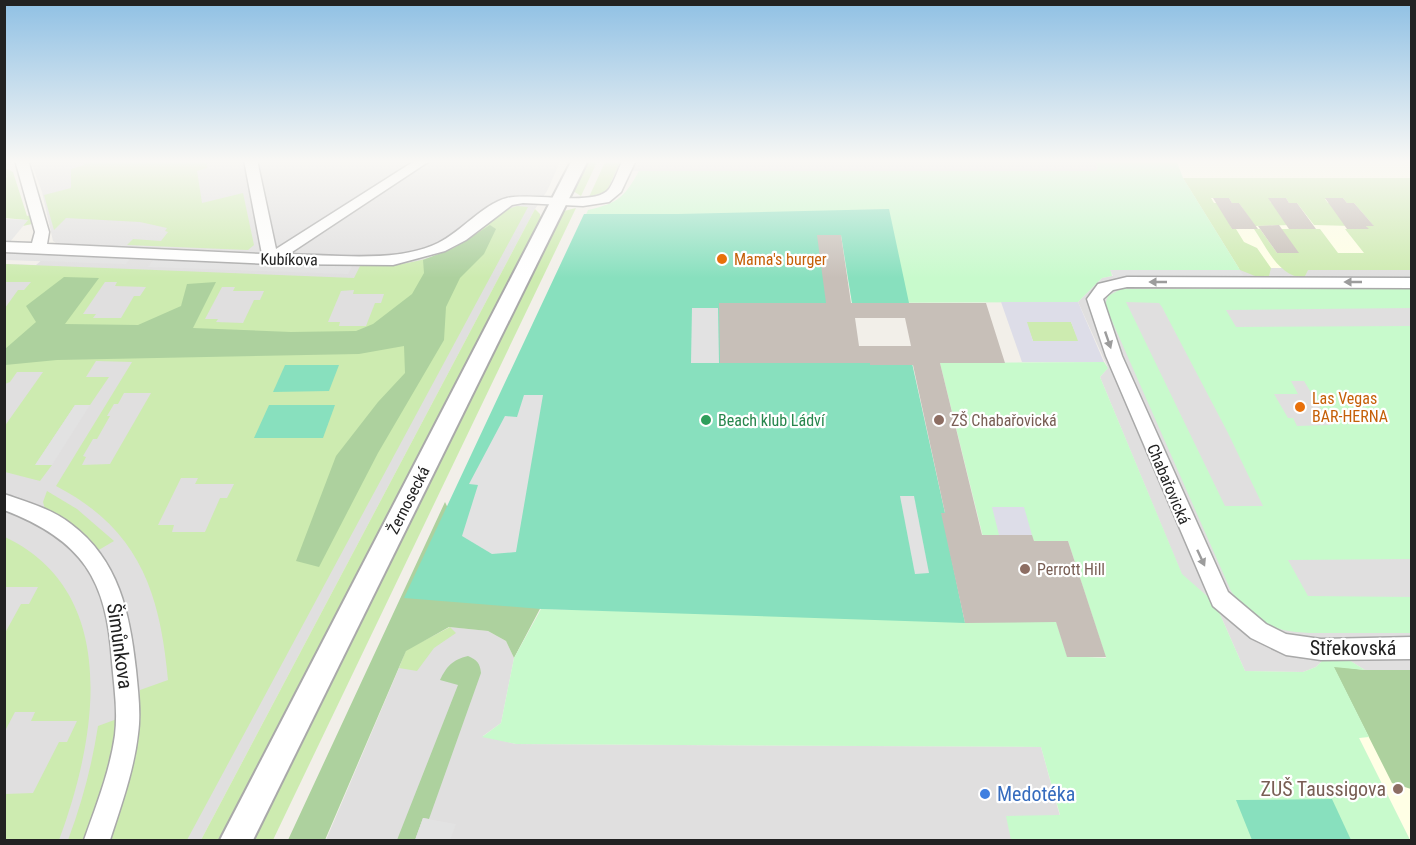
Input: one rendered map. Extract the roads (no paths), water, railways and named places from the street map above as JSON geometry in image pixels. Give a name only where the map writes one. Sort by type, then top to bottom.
[{"type":"street","points":[[33,199],[42,232],[39,248]]},
{"type":"street","points":[[258,199],[271,259],[363,199]]},
{"type":"street","name":"Kubíkova","points":[[4,247],[271,259],[393,260],[440,248],[461,237],[493,211],[518,199]]},
{"type":"street","name":"Kubíkova","points":[[540,199],[583,202],[601,199]]},
{"type":"street","name":"Žernosecká","points":[[236,840],[558,201]]},
{"type":"street","name":"Chabařovická","points":[[1294,647],[1272,639],[1252,627],[1220,599],[1114,356],[1095,299],[1097,292],[1104,287],[1127,282],[1412,283]]},
{"type":"street","name":"Šimůnkova","points":[[4,502],[23,508],[62,529],[94,563],[112,593],[121,627],[127,715],[125,742],[115,785],[97,840]]},
{"type":"street","name":"Střekovská","points":[[1294,647],[1412,648]]},
{"type":"place","name":"Mama's burger","points":[[722,259]]},
{"type":"place","name":"Las Vegas BAR-HERNA","points":[[1300,407]]},
{"type":"place","name":"Beach klub Ládví","points":[[706,420]]},
{"type":"place","name":"ZŠ Chabařovická","points":[[939,420]]},
{"type":"place","name":"Perrott Hill","points":[[1025,569]]},
{"type":"place","name":"ZUŠ Taussigova","points":[[1398,789]]},
{"type":"place","name":"Medotéka","points":[[985,794]]}]
